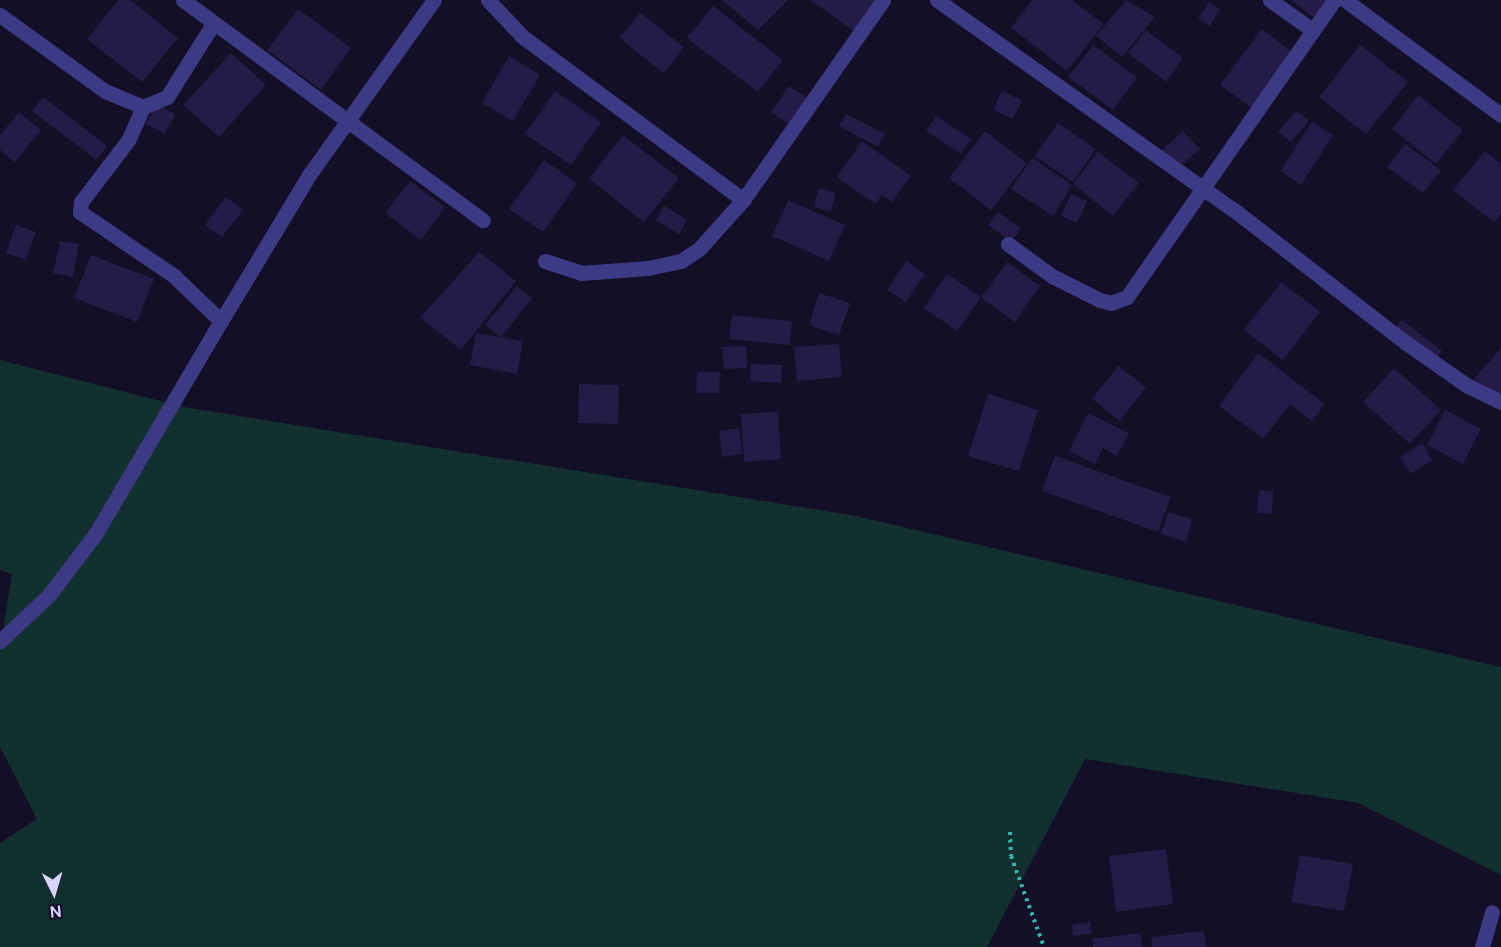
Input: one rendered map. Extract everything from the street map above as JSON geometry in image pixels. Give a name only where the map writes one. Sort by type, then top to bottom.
[{"type":"street","points":[[183,0],[346,123],[483,220]]},
{"type":"street","points":[[0,641],[49,595],[96,533],[221,321],[346,123],[434,0]]},
{"type":"street","points":[[488,0],[545,54],[743,200]]},
{"type":"street","points":[[545,261],[581,273],[681,261],[743,200],[883,0]]},
{"type":"street","points":[[937,0],[1199,187],[1413,348],[1501,402]]},
{"type":"street","points":[[1270,0],[1312,30]]},
{"type":"street","points":[[1008,244],[1052,276],[1100,300],[1120,302],[1199,187],[1334,0]]},
{"type":"street","points":[[1345,0],[1501,115]]},
{"type":"street","points":[[0,15],[105,91],[143,107]]},
{"type":"street","points":[[213,24],[167,97],[143,107],[129,139],[81,202],[80,212],[174,276],[221,321]]},
{"type":"street","points":[[1482,947],[1492,912]]},
{"type":"path","points":[[1010,832],[1011,856],[1044,947]]},
{"type":"green space","points":[[0,360],[184,407],[856,516],[1501,667],[1501,875],[1358,803],[1085,759],[987,947],[0,947],[0,843],[37,819],[0,747],[0,648],[12,574],[0,570]]},
{"type":"building","points":[[118,0],[130,0],[178,38],[142,82],[87,39]]},
{"type":"building","points":[[722,0],[788,0],[758,30]]},
{"type":"building","points":[[810,0],[876,0],[854,31]]},
{"type":"building","points":[[1032,0],[1072,0],[1104,24],[1067,71],[1011,28]]},
{"type":"building","points":[[1126,0],[1155,17],[1122,57],[1096,36]]},
{"type":"building","points":[[1291,0],[1336,0],[1319,22]]},
{"type":"building","points":[[1209,2],[1220,9],[1210,26],[1198,19]]},
{"type":"building","points":[[713,6],[783,60],[758,92],[687,38]]},
{"type":"building","points":[[298,9],[351,48],[321,90],[267,50]]},
{"type":"building","points":[[640,13],[684,47],[664,73],[619,38]]},
{"type":"building","points":[[1262,29],[1295,54],[1253,109],[1220,85]]},
{"type":"building","points":[[1146,30],[1183,58],[1166,82],[1128,53]]},
{"type":"building","points":[[1093,45],[1137,78],[1113,110],[1068,77]]},
{"type":"building","points":[[1360,45],[1408,82],[1366,134],[1319,97]]},
{"type":"building","points":[[231,53],[266,85],[219,137],[183,105]]},
{"type":"building","points":[[509,56],[540,75],[513,121],[482,103]]},
{"type":"building","points":[[789,86],[809,99],[792,126],[771,112]]},
{"type":"building","points":[[555,91],[601,122],[571,165],[525,134]]},
{"type":"building","points":[[1002,91],[1022,101],[1013,119],[993,110]]},
{"type":"building","points":[[1418,95],[1463,130],[1436,164],[1392,129]]},
{"type":"building","points":[[43,97],[107,146],[96,160],[32,111]]},
{"type":"building","points":[[157,104],[175,114],[165,134],[146,124]]},
{"type":"building","points":[[1296,111],[1309,121],[1291,142],[1278,132]]},
{"type":"building","points":[[19,112],[41,130],[15,162],[0,150],[0,135]]},
{"type":"building","points":[[846,114],[885,134],[878,147],[839,126]]},
{"type":"building","points":[[936,116],[971,139],[961,154],[926,131]]},
{"type":"building","points":[[1312,122],[1333,135],[1301,185],[1280,171]]},
{"type":"building","points":[[1058,123],[1096,149],[1073,182],[1035,156]]},
{"type":"building","points":[[985,131],[1027,163],[991,210],[949,178]]},
{"type":"building","points":[[1183,131],[1200,149],[1176,170],[1160,152]]},
{"type":"building","points":[[623,135],[679,178],[644,222],[589,179]]},
{"type":"building","points":[[862,141],[911,176],[892,202],[882,195],[875,204],[837,177]]},
{"type":"building","points":[[1405,144],[1441,170],[1423,193],[1387,167]]},
{"type":"building","points":[[1485,151],[1501,164],[1501,214],[1494,222],[1453,190]]},
{"type":"building","points":[[1098,152],[1139,183],[1113,216],[1073,184]]},
{"type":"building","points":[[1032,158],[1072,185],[1053,216],[1011,189]]},
{"type":"building","points":[[544,160],[577,184],[543,232],[509,209]]},
{"type":"building","points":[[410,181],[445,207],[421,240],[385,213]]},
{"type":"building","points":[[819,188],[836,193],[831,212],[814,207]]},
{"type":"building","points":[[1071,194],[1087,201],[1077,223],[1061,216]]},
{"type":"building","points":[[226,197],[243,210],[222,237],[205,225]]},
{"type":"building","points":[[788,200],[845,225],[829,261],[772,236]]},
{"type":"building","points":[[664,206],[687,220],[679,234],[656,220]]},
{"type":"building","points":[[998,212],[1021,229],[1011,242],[988,225]]},
{"type":"building","points":[[16,225],[36,232],[26,260],[6,253]]},
{"type":"building","points":[[60,241],[79,244],[73,277],[53,273]]},
{"type":"building","points":[[479,252],[516,281],[461,350],[420,318]]},
{"type":"building","points":[[91,255],[154,279],[137,322],[74,298]]},
{"type":"building","points":[[906,261],[925,274],[906,302],[887,290]]},
{"type":"building","points":[[1007,262],[1040,286],[1015,322],[981,298]]},
{"type":"building","points":[[947,274],[981,297],[957,331],[924,308]]},
{"type":"building","points":[[1281,282],[1320,312],[1283,360],[1244,330]]},
{"type":"building","points":[[517,286],[532,298],[501,337],[485,325]]},
{"type":"building","points":[[819,293],[850,303],[839,335],[809,325]]},
{"type":"building","points":[[732,315],[792,321],[790,345],[729,339]]},
{"type":"building","points":[[1402,320],[1442,351],[1433,362],[1393,330]]},
{"type":"building","points":[[476,333],[523,341],[517,374],[470,365]]},
{"type":"building","points":[[839,344],[842,377],[797,381],[794,347]]},
{"type":"building","points":[[746,346],[747,368],[724,369],[722,347]]},
{"type":"building","points":[[1501,348],[1501,411],[1470,383]]},
{"type":"building","points":[[1258,353],[1325,404],[1312,421],[1290,404],[1263,439],[1219,406]]},
{"type":"building","points":[[751,364],[782,365],[781,383],[750,381]]},
{"type":"building","points":[[1118,366],[1146,387],[1120,421],[1092,399]]},
{"type":"building","points":[[1394,368],[1441,410],[1410,444],[1363,402]]},
{"type":"building","points":[[697,372],[720,372],[719,393],[696,393]]},
{"type":"building","points":[[579,384],[619,385],[618,424],[578,423]]},
{"type":"building","points":[[988,394],[1038,410],[1019,471],[968,456]]},
{"type":"building","points":[[1445,410],[1481,429],[1463,464],[1427,445]]},
{"type":"building","points":[[778,412],[781,459],[744,462],[741,414]]},
{"type":"building","points":[[1088,413],[1129,433],[1117,456],[1103,448],[1095,464],[1069,451]]},
{"type":"building","points":[[739,428],[742,454],[722,457],[719,431]]},
{"type":"building","points":[[1422,443],[1432,460],[1410,474],[1400,457]]},
{"type":"building","points":[[1055,456],[1171,497],[1158,532],[1042,491]]},
{"type":"building","points":[[1259,490],[1273,491],[1272,514],[1257,513]]},
{"type":"building","points":[[1168,512],[1192,519],[1186,542],[1161,534]]},
{"type":"building","points":[[1166,849],[1173,904],[1116,912],[1109,856]]},
{"type":"building","points":[[1300,855],[1353,864],[1344,911],[1291,902]]},
{"type":"building","points":[[1090,922],[1092,933],[1073,936],[1072,925]]},
{"type":"building","points":[[1204,931],[1206,947],[1152,947],[1151,937]]},
{"type":"building","points":[[1140,933],[1142,947],[1093,947],[1092,939]]}]
